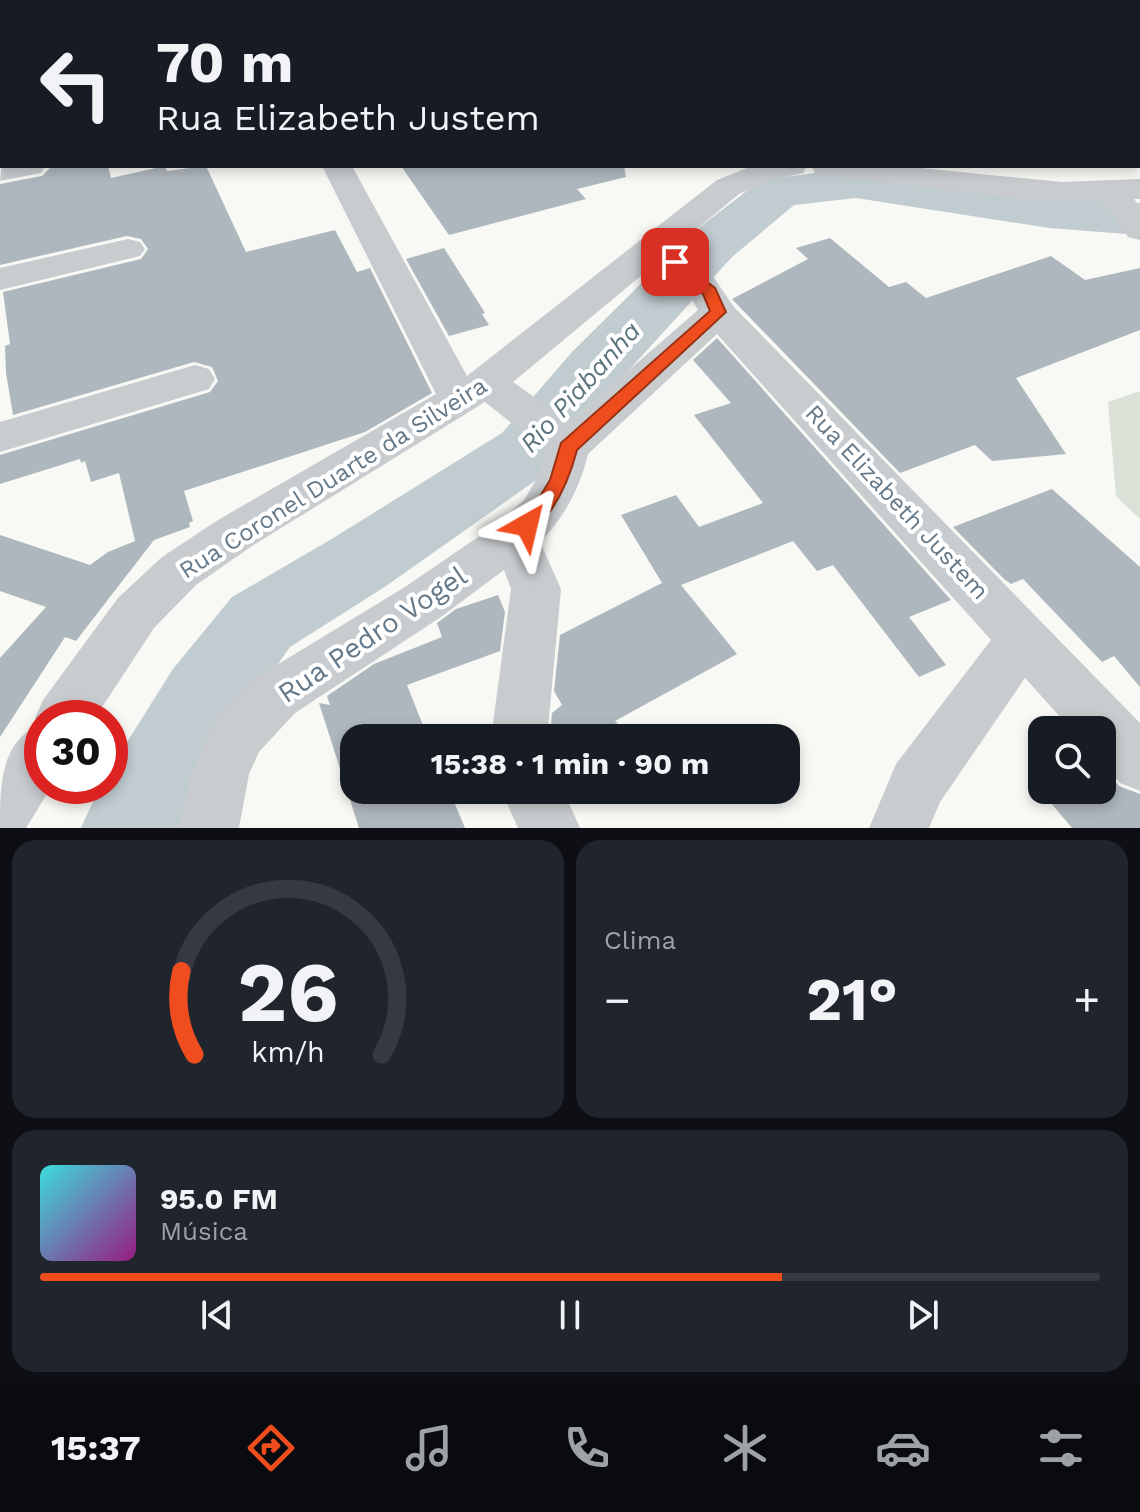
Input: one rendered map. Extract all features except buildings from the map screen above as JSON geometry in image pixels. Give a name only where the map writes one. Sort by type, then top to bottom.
[{"type":"street","points":[[0,172],[20,168]]},
{"type":"street","points":[[338,168],[483,393],[563,442],[686,276]]},
{"type":"street","name":"Rua Coronel Duarte da Silveira","points":[[76,700],[136,613],[179,571],[235,533],[686,276],[728,187],[761,173],[783,168]]},
{"type":"street","points":[[859,168],[1008,177],[1128,204]]},
{"type":"street","points":[[0,279],[128,249]]},
{"type":"street","name":"Rua Elizabeth Justem","points":[[686,276],[1140,763]]},
{"type":"street","points":[[0,437],[195,379]]},
{"type":"street","name":"Rua Pedro Vogel","points":[[209,828],[220,774],[238,734],[276,695],[423,602],[514,537],[540,513],[559,480],[563,442]]},
{"type":"street","points":[[514,537],[536,589],[521,724]]},
{"type":"street","points":[[899,828],[917,784],[1024,637]]},
{"type":"street","points":[[0,814],[24,778]]},
{"type":"street","points":[[538,804],[550,828]]},
{"type":"shaded area","points":[[1140,391],[1140,519],[1116,496],[1108,402]]},
{"type":"waterway","name":"Rio Piabanha","points":[[130,828],[204,697],[261,622],[358,563],[527,451],[595,367],[712,245],[779,191],[856,183],[1049,212],[1140,219]]},
{"type":"route","points":[[527,525],[540,513],[559,480],[568,447],[718,312],[710,291],[675,262]]}]
